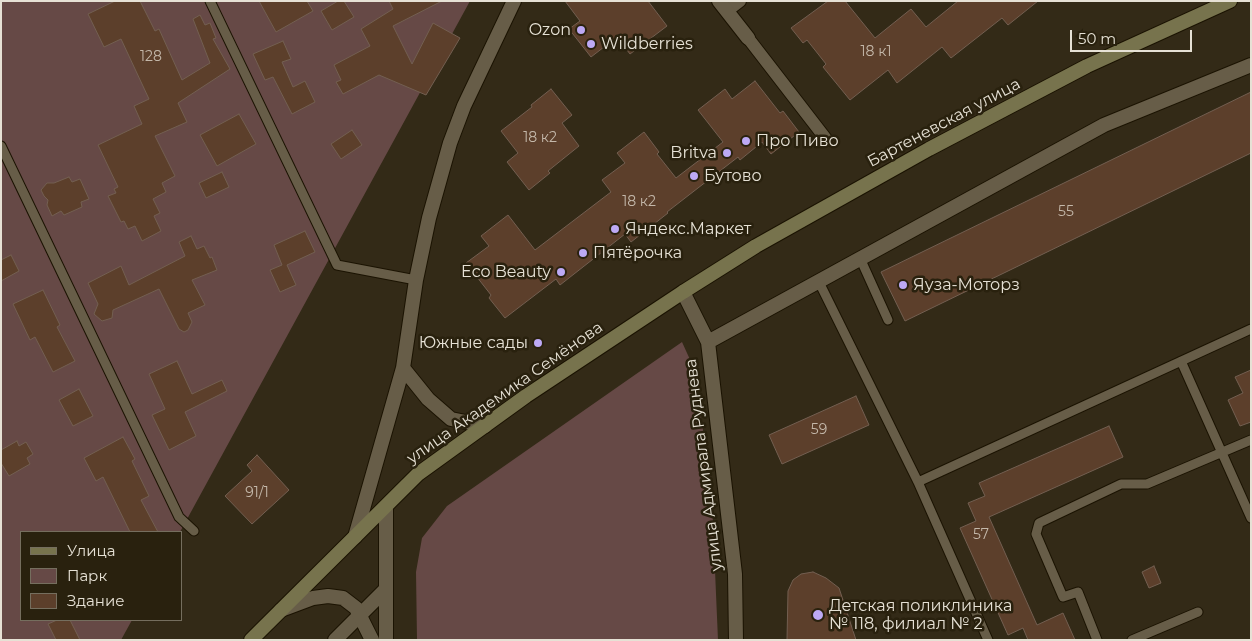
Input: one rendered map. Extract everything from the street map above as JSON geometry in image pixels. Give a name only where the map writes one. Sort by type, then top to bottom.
[{"type":"main road","name":"Бартеневская улица","points":[[683,292],[756,246],[929,149],[1088,66],[1230,1]]},
{"type":"main road","name":"улица Академика Семёнова","points":[[251,640],[418,474],[526,396],[683,292]]},
{"type":"street","points":[[355,538],[403,368],[416,280],[431,210],[450,143],[464,106],[514,1]]},
{"type":"street","points":[[740,1],[723,6],[826,139]]},
{"type":"street","points":[[708,342],[818,280],[1104,125],[1251,64]]},
{"type":"street","name":"улица Адмирала Руднева","points":[[683,292],[708,342],[735,574],[736,640]]},
{"type":"street","points":[[403,368],[428,399],[451,419],[484,426]]},
{"type":"street","points":[[386,507],[386,640]]},
{"type":"street","points":[[335,640],[386,589]]},
{"type":"street","points":[[280,610],[313,598],[328,596],[343,598],[356,608],[372,640]]},
{"type":"lane","points":[[210,1],[337,265],[416,280]]},
{"type":"lane","points":[[1,146],[179,516],[194,531]]},
{"type":"lane","points":[[860,258],[888,320]]},
{"type":"lane","points":[[818,280],[918,482],[988,640]]},
{"type":"lane","points":[[918,482],[1251,328]]},
{"type":"lane","points":[[1180,361],[1251,518]]},
{"type":"lane","points":[[1097,640],[1078,592],[1063,597],[1036,534],[1039,522],[1121,484],[1147,484],[1251,440]]},
{"type":"lane","points":[[1132,640],[1198,612]]},
{"type":"green space","points":[[1,1],[470,1],[181,531],[20,531],[20,621],[131,621],[121,640],[1,640]]},
{"type":"green space","points":[[682,342],[692,364],[711,478],[718,640],[417,640],[416,572],[422,538],[447,506]]},
{"type":"building","points":[[115,1],[140,1],[155,31],[159,29],[182,80],[210,63],[193,19],[200,15],[205,25],[210,23],[216,38],[213,39],[230,69],[178,103],[187,122],[155,136],[175,176],[162,183],[166,192],[153,199],[160,213],[154,216],[161,231],[142,241],[135,226],[128,229],[124,221],[121,222],[108,196],[116,193],[114,189],[118,187],[98,145],[142,124],[134,106],[149,99],[121,39],[104,47],[88,14]]},
{"type":"building","points":[[259,1],[307,1],[313,11],[276,32]]},
{"type":"building","points":[[338,1],[344,1],[354,17],[332,30],[321,11]]},
{"type":"building","points":[[389,1],[442,1],[393,26],[412,64],[433,23],[460,38],[426,95],[379,75],[343,94],[336,82],[341,80],[334,65],[370,46],[361,29],[393,9]]},
{"type":"building","points":[[565,1],[648,1],[667,26],[630,54],[617,37],[591,57],[569,29],[580,21]]},
{"type":"building","points":[[828,1],[845,1],[875,38],[911,9],[926,27],[958,1],[1038,1],[1008,25],[1002,18],[951,58],[942,47],[897,83],[888,70],[850,100],[823,67],[826,64],[807,40],[803,43],[791,28]]},
{"type":"building","points":[[283,41],[291,59],[282,62],[293,87],[305,81],[315,102],[292,114],[273,77],[265,80],[253,54]]},
{"type":"building","points":[[755,81],[780,113],[783,111],[799,132],[771,154],[762,142],[740,160],[738,157],[631,242],[625,234],[560,285],[556,279],[505,318],[489,298],[491,295],[466,263],[489,246],[481,236],[508,215],[535,250],[611,192],[602,180],[625,163],[617,153],[644,132],[659,152],[657,154],[676,178],[723,142],[698,110],[725,89],[732,99]]},
{"type":"building","points":[[551,89],[572,115],[562,123],[579,146],[548,171],[550,173],[529,190],[507,162],[518,153],[501,131],[532,107],[531,105]]},
{"type":"building","points":[[1251,92],[1251,153],[905,321],[881,272]]},
{"type":"building","points":[[239,114],[256,144],[217,166],[200,135]]},
{"type":"building","points":[[352,130],[362,145],[341,159],[331,144]]},
{"type":"building","points":[[222,172],[229,187],[206,198],[199,183]]},
{"type":"building","points":[[69,177],[72,182],[80,179],[89,199],[81,202],[82,207],[64,215],[61,211],[52,216],[47,205],[48,200],[41,190],[47,183],[54,183]]},
{"type":"building","points":[[305,231],[315,252],[287,265],[296,285],[280,292],[270,270],[282,265],[274,245]]},
{"type":"building","points":[[191,236],[197,249],[204,246],[210,258],[212,257],[217,270],[192,280],[205,305],[188,313],[192,322],[188,330],[184,332],[179,329],[159,289],[113,310],[112,318],[102,321],[94,314],[98,304],[88,283],[121,266],[129,285],[185,256],[179,242]]},
{"type":"building","points":[[11,255],[19,271],[1,281],[1,260]]},
{"type":"building","points":[[43,290],[60,325],[57,327],[75,361],[53,372],[35,337],[30,340],[13,304]]},
{"type":"building","points":[[177,361],[192,394],[222,380],[227,391],[185,412],[196,436],[169,450],[152,415],[165,409],[149,374]]},
{"type":"building","points":[[1251,370],[1251,422],[1240,426],[1228,400],[1243,393],[1235,377]]},
{"type":"building","points":[[79,389],[93,416],[73,426],[59,400]]},
{"type":"building","points":[[856,396],[869,425],[782,464],[769,435]]},
{"type":"building","points":[[1109,426],[1123,457],[989,517],[1037,625],[1063,613],[1075,640],[1028,640],[1023,628],[1008,635],[960,528],[976,521],[968,503],[985,496],[979,483]]},
{"type":"building","points":[[123,437],[135,459],[132,461],[149,496],[141,500],[157,531],[130,531],[103,477],[96,481],[84,458]]},
{"type":"building","points":[[17,441],[19,446],[26,442],[33,454],[27,458],[30,464],[9,476],[1,463],[1,450]]},
{"type":"building","points":[[257,455],[289,490],[252,524],[225,496],[252,471],[247,465]]},
{"type":"building","points":[[1154,566],[1161,583],[1149,588],[1142,572]]},
{"type":"building","name":"Детская поликлиника № 118, филиал № 2","points":[[813,572],[826,578],[839,588],[856,640],[787,640],[788,591],[793,580],[801,574]]},
{"type":"building","points":[[55,621],[70,621],[80,640],[56,640],[48,624]]},
{"type":"place","name":"Ozon","points":[[581,30]]},
{"type":"place","name":"Wildberries","points":[[591,44]]},
{"type":"place","name":"Про Пиво","points":[[746,141]]},
{"type":"place","name":"Britva","points":[[727,153]]},
{"type":"place","name":"Бутово","points":[[694,176]]},
{"type":"place","name":"Яндекс.Маркет","points":[[615,229]]},
{"type":"place","name":"Пятёрочка","points":[[583,253]]},
{"type":"place","name":"Eco Beauty","points":[[561,272]]},
{"type":"place","name":"Яуза-Моторз","points":[[903,285]]},
{"type":"place","name":"Южные сады","points":[[538,343]]},
{"type":"place","name":"Детская поликлиника № 118, филиал № 2","points":[[818,615]]}]
